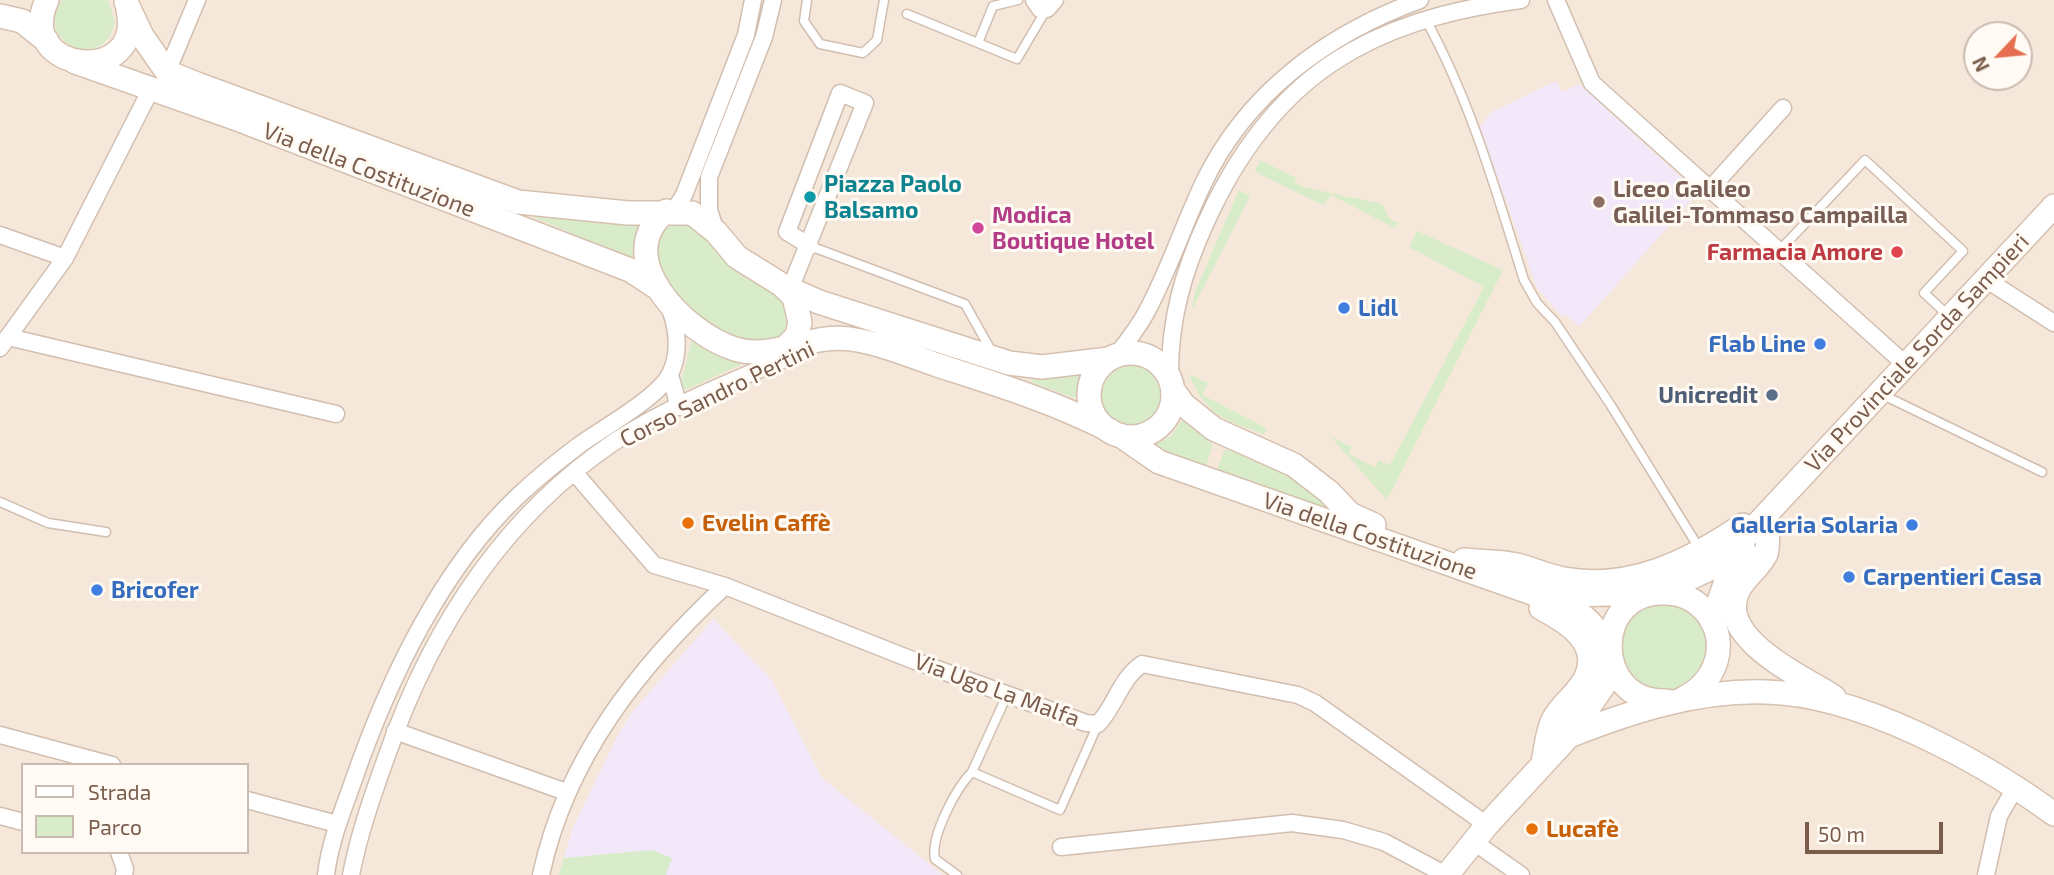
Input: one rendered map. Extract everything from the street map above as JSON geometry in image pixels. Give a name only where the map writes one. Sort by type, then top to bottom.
[{"type":"main road","points":[[47,0],[42,18],[47,41]]},
{"type":"main road","points":[[130,9],[154,57],[167,72]]},
{"type":"main road","points":[[75,62],[99,62],[119,48],[130,9]]},
{"type":"main road","points":[[0,16],[22,21],[47,41]]},
{"type":"main road","name":"Via della Costituzione","points":[[47,41],[54,50],[75,62],[150,91],[240,120],[630,270],[711,338],[734,349],[753,352],[833,338],[869,342],[1031,396],[1115,433],[1159,462],[1579,611],[1596,627],[1610,654]]},
{"type":"main road","name":"Via della Costituzione","points":[[167,72],[519,202],[615,211],[692,213],[716,232],[737,257],[786,287]]},
{"type":"main road","name":"Via Provinciale Sorda Sampieri","points":[[1763,520],[2054,206]]},
{"type":"main road","points":[[663,296],[646,262],[645,247],[655,220],[669,211]]},
{"type":"main road","points":[[786,287],[819,302],[996,359],[1042,367],[1135,353],[1152,358],[1171,384],[1170,410],[1158,427],[1140,436],[1115,433],[1095,416],[1090,395],[1095,374],[1113,357]]},
{"type":"main road","points":[[784,348],[797,336],[800,322],[794,298],[786,287]]},
{"type":"main road","name":"Via della Costituzione","points":[[1171,384],[1184,405],[1213,429],[1294,465],[1329,492],[1350,514],[1463,560],[1566,595],[1656,593]]},
{"type":"main road","points":[[1463,560],[1516,565],[1543,575],[1589,581],[1642,575],[1701,553],[1744,524],[1763,520]]},
{"type":"main road","points":[[1446,875],[1543,762],[1569,736],[1604,685],[1614,625],[1620,614],[1640,598],[1720,564],[1763,520]]},
{"type":"main road","points":[[1569,736],[1678,700],[1706,682],[1714,669],[1718,640],[1713,624],[1728,575],[1763,520]]},
{"type":"main road","points":[[1763,520],[1767,553],[1738,590],[1735,605],[1737,618],[1745,633],[1767,657],[1851,708]]},
{"type":"main road","points":[[1512,586],[1520,598],[1574,628],[1588,652],[1586,678],[1553,720],[1543,762]]},
{"type":"main road","points":[[1656,593],[1685,596],[1696,603],[1752,664],[1811,697]]},
{"type":"main road","points":[[1610,654],[1615,671],[1633,692],[1646,699],[1678,700],[1768,692],[1811,697],[1851,708],[1940,745],[2054,814]]},
{"type":"street","points":[[167,72],[197,0]]},
{"type":"street","points":[[669,211],[684,195],[746,35],[753,0]]},
{"type":"street","points":[[716,232],[707,193],[709,177],[764,37],[773,0]]},
{"type":"street","points":[[1113,357],[1146,314],[1213,164],[1232,135],[1271,89],[1312,54],[1347,32],[1420,0]]},
{"type":"street","points":[[1171,384],[1170,333],[1181,285],[1197,242],[1230,173],[1255,136],[1286,100],[1325,68],[1356,48],[1424,18],[1482,2],[1521,0]]},
{"type":"street","points":[[1556,0],[1592,83],[1906,366]]},
{"type":"street","points":[[1347,32],[1356,48]]},
{"type":"street","points":[[150,91],[65,258],[4,343],[336,414]]},
{"type":"street","points":[[786,287],[810,246],[865,103],[840,93],[786,232],[810,246]]},
{"type":"street","points":[[1710,189],[1783,108]]},
{"type":"street","points":[[1213,164],[1230,173]]},
{"type":"street","points":[[0,235],[65,258]]},
{"type":"street","points":[[1987,281],[2054,323]]},
{"type":"street","name":"Corso Sandro Pertini","points":[[326,875],[337,824],[388,690],[457,569],[517,497],[578,446],[650,394],[670,375],[677,331],[663,296]]},
{"type":"street","name":"Corso Sandro Pertini","points":[[351,875],[361,827],[395,731],[432,649],[473,580],[529,512],[574,472],[615,441],[679,407],[833,338]]},
{"type":"street","points":[[758,370],[784,348]]},
{"type":"street","points":[[670,375],[679,407]]},
{"type":"street","name":"Via Ugo La Malfa","points":[[574,472],[654,565],[724,586],[1086,723],[1098,724],[1129,673],[1142,664],[1298,695],[1315,703],[1480,834]]},
{"type":"street","points":[[541,875],[566,792],[605,720],[676,631],[724,586]]},
{"type":"street","points":[[395,731],[566,792]]},
{"type":"street","points":[[0,735],[105,763]]},
{"type":"street","points":[[1986,875],[1999,816],[2015,788]]},
{"type":"street","points":[[248,800],[337,824]]},
{"type":"street","points":[[0,816],[21,821]]},
{"type":"street","points":[[1061,846],[1292,823],[1343,830],[1384,842],[1446,875]]},
{"type":"street","points":[[1480,834],[1521,875]]},
{"type":"street","points":[[120,854],[125,869],[124,875]]},
{"type":"lane","points":[[807,0],[804,21],[820,44],[863,53],[877,40],[884,0]]},
{"type":"lane","points":[[978,43],[993,6],[1018,0]]},
{"type":"lane","points":[[907,15],[1017,59],[1045,3]]},
{"type":"lane","points":[[1424,18],[1446,57],[1472,118],[1524,280],[1537,303],[1555,322],[1610,404],[1701,553]]},
{"type":"lane","points":[[1779,251],[1865,160],[1963,251],[1924,293],[1951,318]]},
{"type":"lane","points":[[810,246],[965,304],[996,359]]},
{"type":"lane","points":[[1880,393],[2042,472]]},
{"type":"lane","points":[[0,502],[48,523],[106,532]]},
{"type":"lane","points":[[957,875],[935,859],[932,846],[962,782],[972,772],[1007,695]]},
{"type":"lane","points":[[972,772],[1060,810],[1098,724]]},
{"type":"shaded area","points":[[0,0],[2054,0],[2054,875],[0,875]]},
{"type":"shaded area","name":"Liceo Galileo Galilei-Tommaso Campailla","points":[[1556,81],[1562,92],[1579,84],[1698,193],[1579,327],[1565,314],[1562,317],[1537,288],[1480,127],[1492,112]]},
{"type":"shaded area","points":[[713,619],[771,679],[822,778],[943,875],[559,875],[573,827],[618,735],[633,711]]},
{"type":"green space","points":[[62,0],[108,0],[115,22],[108,38],[97,47],[85,50],[72,47],[62,39],[56,28],[55,15]]},
{"type":"green space","points":[[1260,160],[1296,178],[1295,182],[1303,187],[1382,204],[1390,219],[1398,223],[1395,228],[1331,195],[1323,205],[1261,175],[1255,170]]},
{"type":"green space","points":[[1239,190],[1250,196],[1192,310],[1195,292]]},
{"type":"green space","points":[[522,212],[640,224],[636,261]]},
{"type":"green space","points":[[680,220],[692,222],[741,275],[776,293],[785,301],[790,317],[776,340],[744,342],[732,339],[704,322],[679,298],[661,271],[656,252],[660,233]]},
{"type":"green space","points":[[1417,231],[1503,270],[1387,500],[1331,437],[1352,447],[1349,454],[1375,467],[1379,460],[1390,465],[1484,287],[1409,247]]},
{"type":"green space","points":[[693,336],[747,362],[685,390],[681,382]]},
{"type":"green space","points":[[1134,362],[1147,364],[1157,372],[1165,382],[1165,408],[1157,418],[1147,426],[1134,428],[1121,426],[1111,418],[1103,408],[1101,395],[1103,382],[1111,372],[1121,364]]},
{"type":"green space","points":[[1090,369],[1084,382],[1083,401],[1031,382],[1032,375]]},
{"type":"green space","points":[[1189,374],[1208,383],[1202,395],[1267,428],[1264,434],[1227,420],[1209,407],[1195,388]]},
{"type":"green space","points":[[1182,420],[1213,444],[1206,467],[1153,446],[1171,436]]},
{"type":"green space","points":[[1225,449],[1293,475],[1333,512],[1217,470]]},
{"type":"green space","points":[[1655,603],[1673,603],[1689,610],[1701,622],[1708,638],[1708,656],[1701,672],[1689,684],[1673,691],[1655,691],[1639,684],[1627,672],[1620,656],[1620,638],[1627,622],[1639,610]]},
{"type":"green space","points":[[652,850],[672,858],[666,875],[559,875],[564,858]]},
{"type":"place","name":"Piazza Paolo Balsamo","points":[[810,197]]},
{"type":"place","name":"Liceo Galileo Galilei-Tommaso Campailla","points":[[1599,202]]},
{"type":"place","name":"Modica Boutique Hotel","points":[[978,228]]},
{"type":"place","name":"Farmacia Amore","points":[[1897,252]]},
{"type":"place","name":"Lidl","points":[[1344,308]]},
{"type":"place","name":"Flab Line","points":[[1820,344]]},
{"type":"place","name":"Unicredit","points":[[1772,395]]},
{"type":"place","name":"Evelin Caffè","points":[[688,523]]},
{"type":"place","name":"Galleria Solaria","points":[[1912,525]]},
{"type":"place","name":"Carpentieri Casa","points":[[1849,577]]},
{"type":"place","name":"Bricofer","points":[[97,590]]},
{"type":"place","name":"Lucafè","points":[[1532,829]]}]
